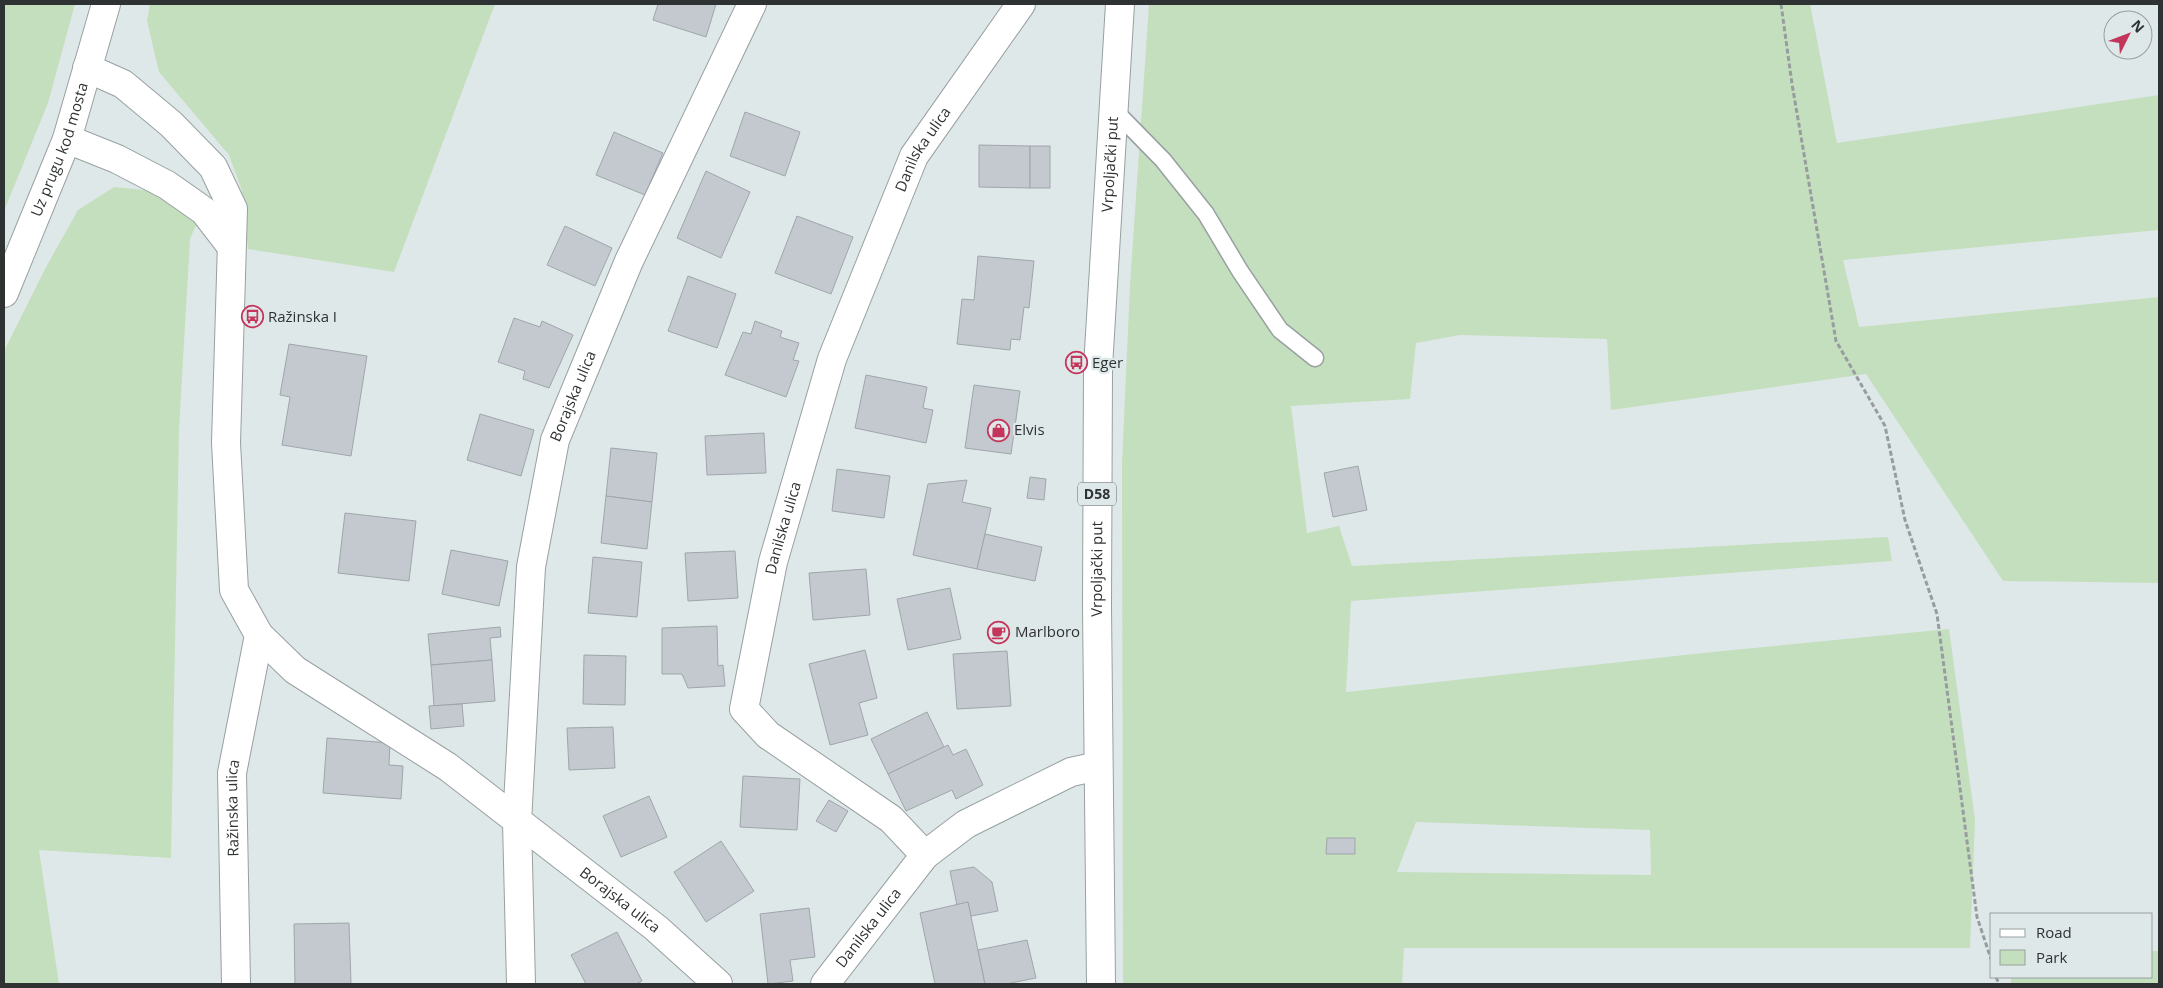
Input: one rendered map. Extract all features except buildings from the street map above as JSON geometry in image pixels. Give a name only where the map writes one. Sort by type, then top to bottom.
[{"type":"street","name":"Uz prugu kod mosta","points":[[4,293],[67,139],[106,4]]},
{"type":"street","name":"Borajska ulica","points":[[521,984],[517,822],[531,567],[555,440],[629,261],[752,4]]},
{"type":"street","name":"Danilska ulica","points":[[825,984],[925,855],[891,819],[768,735],[744,709],[773,562],[832,359],[914,156],[1021,4]]},
{"type":"street","name":"Vrpoljački put","points":[[1101,984],[1098,766],[1098,367],[1120,4]]},
{"type":"street","points":[[87,68],[123,84],[171,124],[213,167],[233,209],[230,246],[226,444],[234,590],[259,635],[295,670],[448,767],[517,822]]},
{"type":"street","points":[[67,139],[117,159],[168,185],[204,212],[230,246]]},
{"type":"street","name":"Ražinska ulica","points":[[236,984],[232,773],[259,635]]},
{"type":"street","points":[[925,855],[966,824],[1071,772],[1098,766]]},
{"type":"street","name":"Borajska ulica","points":[[517,822],[656,928],[718,984]]},
{"type":"lane","points":[[1114,110],[1163,160],[1206,214],[1240,271],[1280,330],[1315,358]]},
{"type":"path","points":[[1781,4],[1792,84],[1836,341],[1884,426],[1905,520],[1937,614],[1977,917],[1990,956]]},
{"type":"green space","points":[[4,4],[75,4],[48,103],[4,211]]},
{"type":"green space","points":[[150,4],[495,4],[394,272],[248,249],[242,191],[229,155],[159,72],[147,21]]},
{"type":"green space","points":[[1149,4],[1810,4],[1837,143],[2159,95],[2159,230],[1843,260],[1859,327],[2159,297],[2159,583],[2003,581],[1866,374],[1611,410],[1607,339],[1460,335],[1416,343],[1410,399],[1291,406],[1307,533],[1339,526],[1352,566],[1888,537],[1892,561],[1351,601],[1346,692],[1712,652],[1949,629],[1975,820],[1970,948],[1404,948],[1402,984],[1123,984],[1122,463],[1130,285]],"holes":[[[1416,822],[1650,830],[1651,875],[1397,872]]]},
{"type":"green space","points":[[114,187],[156,191],[197,223],[190,239],[179,430],[171,858],[39,850],[59,984],[4,984],[4,351],[45,269],[78,210]]},
{"type":"green space","points":[[2153,951],[2159,951],[2159,984],[2011,984],[2011,978],[2153,978]]},
{"type":"place","name":"Ražinska I","points":[[252,317]]},
{"type":"place","name":"Eger","points":[[1076,363]]},
{"type":"place","name":"Elvis","points":[[998,430]]},
{"type":"place","name":"Marlboro","points":[[999,632]]}]
